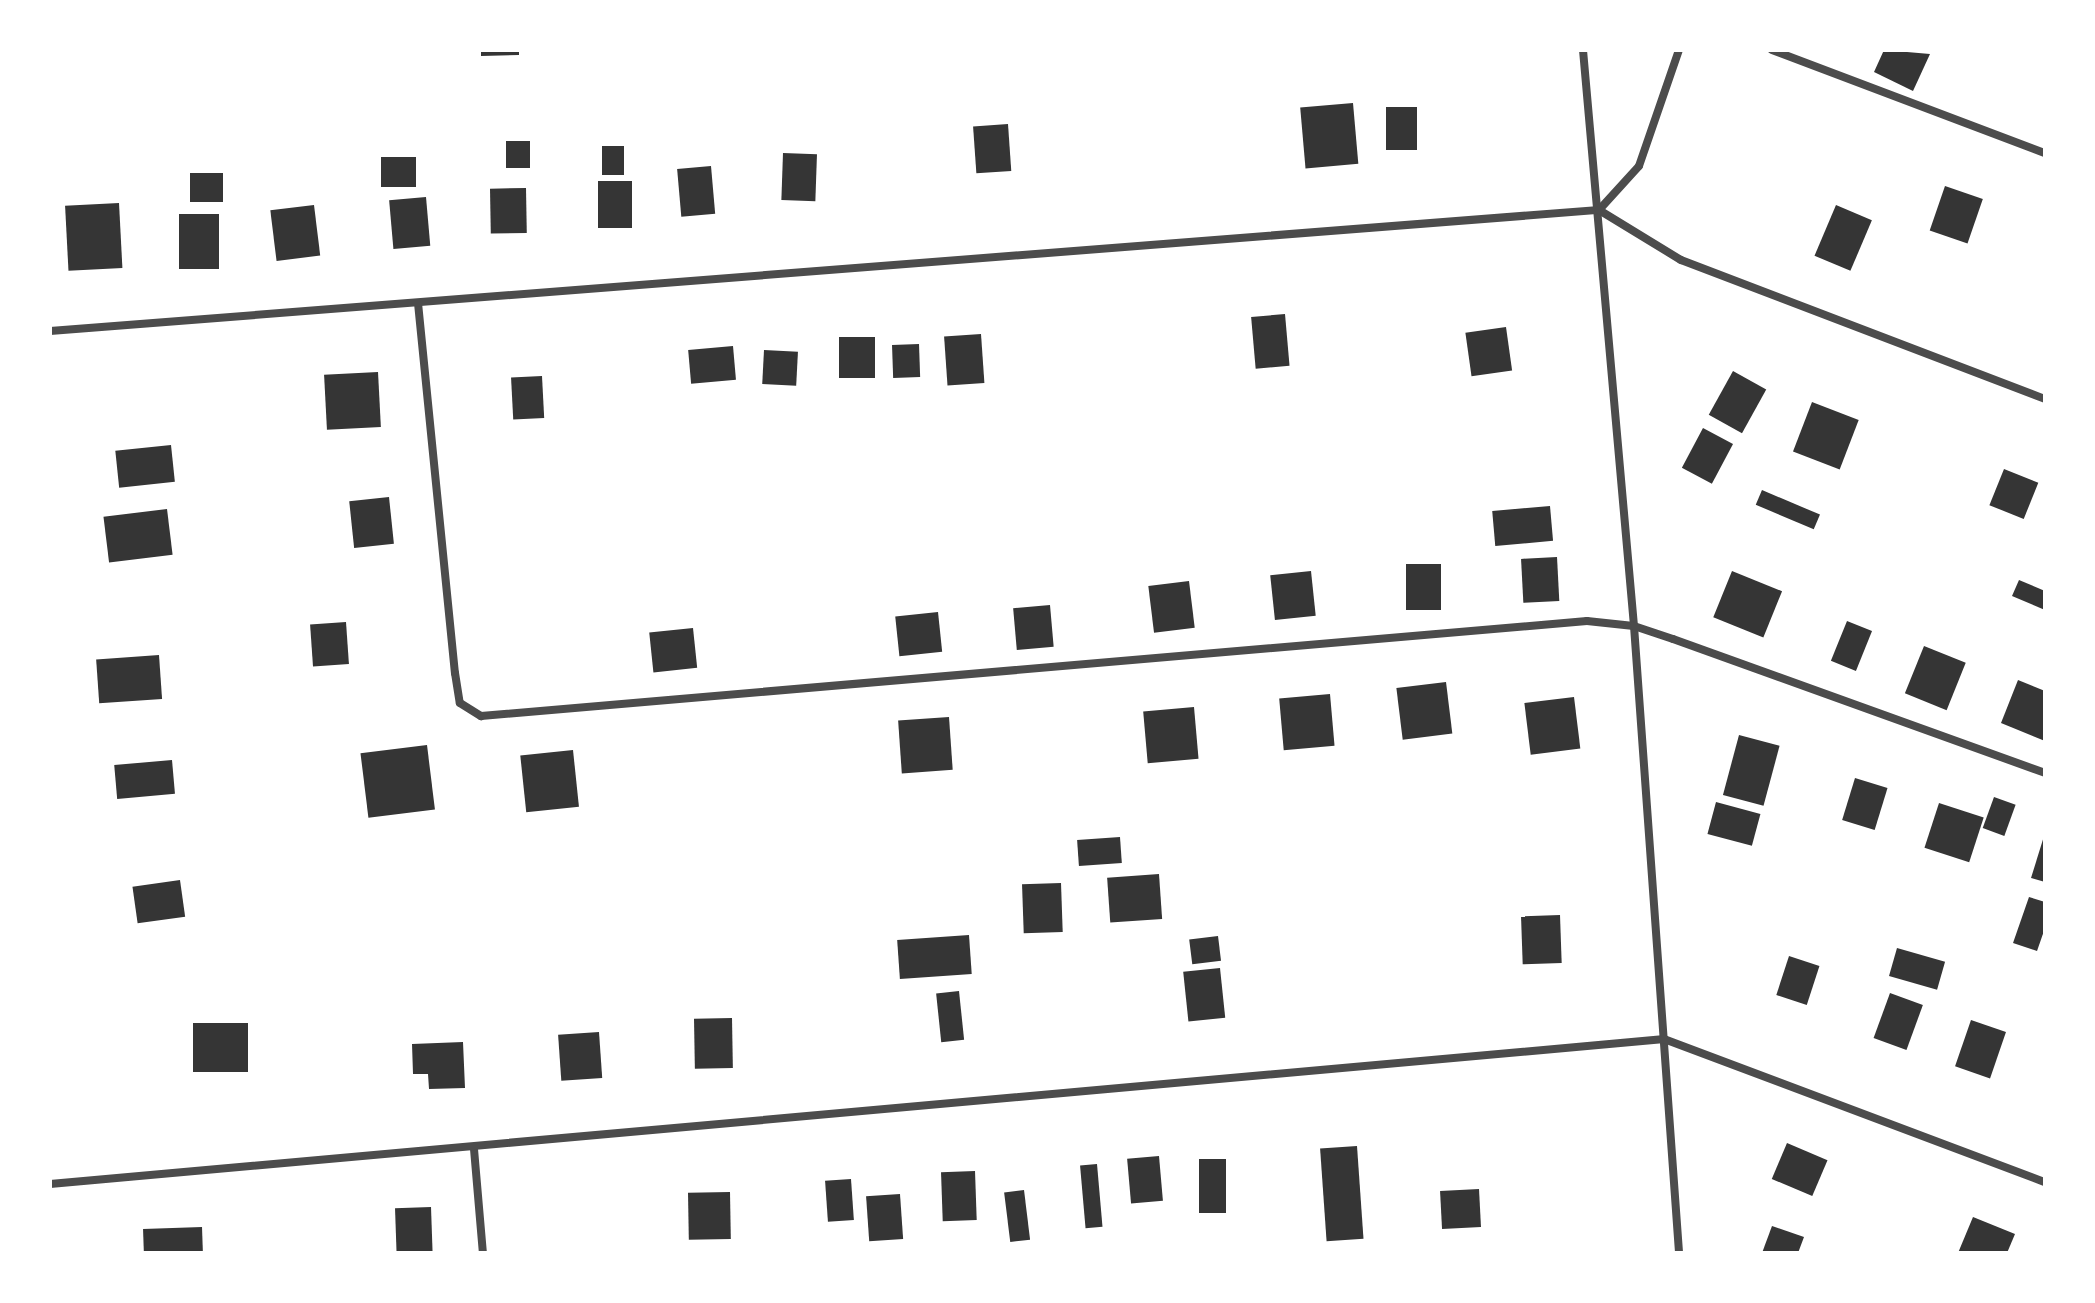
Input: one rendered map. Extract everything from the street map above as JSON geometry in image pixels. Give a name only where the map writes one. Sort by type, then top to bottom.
[{"type":"street","points":[[1583,50],[1634,626],[1679,1253]]},
{"type":"street","points":[[1599,210],[1639,166],[1679,50]]},
{"type":"street","points":[[1772,50],[2045,153]]},
{"type":"street","points":[[50,331],[1599,210],[1681,260],[2045,399]]},
{"type":"street","points":[[418,303],[455,673],[460,703],[481,716],[1571,623],[1634,626],[2045,773]]},
{"type":"street","points":[[50,1184],[474,1149],[1664,1039],[2045,1182]]},
{"type":"street","points":[[474,1149],[483,1253]]},
{"type":"building","points":[[481,50],[519,50],[519,55],[481,56]]},
{"type":"building","points":[[1884,50],[1930,54],[1913,91],[1874,72]]},
{"type":"building","points":[[1353,103],[1358,164],[1306,168],[1300,108]]},
{"type":"building","points":[[1386,107],[1417,107],[1417,150],[1386,150]]},
{"type":"building","points":[[1008,124],[1011,171],[976,173],[973,126]]},
{"type":"building","points":[[506,141],[530,141],[530,168],[506,168]]},
{"type":"building","points":[[602,146],[624,146],[624,175],[602,175]]},
{"type":"building","points":[[783,153],[817,154],[815,201],[781,200]]},
{"type":"building","points":[[381,157],[416,157],[416,187],[381,187]]},
{"type":"building","points":[[711,166],[715,214],[681,217],[677,169]]},
{"type":"building","points":[[190,173],[223,173],[223,202],[190,202]]},
{"type":"building","points":[[598,181],[632,181],[632,228],[598,228]]},
{"type":"building","points":[[1945,186],[1983,199],[1968,243],[1930,230]]},
{"type":"building","points":[[526,188],[527,233],[491,234],[490,189]]},
{"type":"building","points":[[426,197],[430,246],[393,249],[389,200]]},
{"type":"building","points":[[119,203],[122,268],[68,271],[65,206]]},
{"type":"building","points":[[314,205],[320,256],[277,261],[270,210]]},
{"type":"building","points":[[1836,205],[1872,220],[1850,271],[1815,256]]},
{"type":"building","points":[[179,214],[219,214],[219,269],[179,269]]},
{"type":"building","points":[[1285,314],[1290,366],[1256,369],[1251,317]]},
{"type":"building","points":[[1506,327],[1512,371],[1472,376],[1465,333]]},
{"type":"building","points":[[981,334],[984,383],[948,385],[944,337]]},
{"type":"building","points":[[839,337],[875,337],[875,378],[839,378]]},
{"type":"building","points":[[919,344],[920,377],[893,378],[892,345]]},
{"type":"building","points":[[733,346],[736,380],[691,384],[688,350]]},
{"type":"building","points":[[764,350],[798,352],[796,386],[762,384]]},
{"type":"building","points":[[1733,371],[1766,389],[1742,433],[1709,415]]},
{"type":"building","points":[[378,372],[381,427],[327,430],[324,375]]},
{"type":"building","points":[[542,376],[544,418],[513,420],[511,378]]},
{"type":"building","points":[[1812,402],[1859,420],[1840,469],[1793,451]]},
{"type":"building","points":[[1703,428],[1733,444],[1712,484],[1682,468]]},
{"type":"building","points":[[171,445],[175,482],[119,488],[115,451]]},
{"type":"building","points":[[2004,469],[2038,483],[2024,519],[1989,505]]},
{"type":"building","points":[[1762,490],[1820,515],[1814,529],[1756,505]]},
{"type":"building","points":[[389,497],[394,544],[354,548],[349,501]]},
{"type":"building","points":[[1550,506],[1553,541],[1495,546],[1492,511]]},
{"type":"building","points":[[167,509],[173,555],[109,562],[103,517]]},
{"type":"building","points":[[1557,557],[1559,601],[1523,603],[1521,559]]},
{"type":"building","points":[[1406,564],[1441,564],[1441,610],[1406,610]]},
{"type":"building","points":[[1311,571],[1316,616],[1275,620],[1270,575]]},
{"type":"building","points":[[1732,571],[1782,591],[1763,638],[1713,617]]},
{"type":"building","points":[[2019,580],[2045,591],[2045,610],[2012,596]]},
{"type":"building","points":[[1189,581],[1195,628],[1154,633],[1148,586]]},
{"type":"building","points":[[1050,605],[1054,647],[1017,650],[1013,608]]},
{"type":"building","points":[[938,612],[942,652],[899,656],[895,616]]},
{"type":"building","points":[[1847,621],[1872,631],[1856,671],[1831,661]]},
{"type":"building","points":[[346,622],[349,664],[313,666],[310,625]]},
{"type":"building","points":[[693,628],[697,668],[653,672],[649,633]]},
{"type":"building","points":[[1924,646],[1966,663],[1947,710],[1905,693]]},
{"type":"building","points":[[159,655],[162,699],[99,703],[96,659]]},
{"type":"building","points":[[2018,680],[2045,691],[2045,741],[2001,723]]},
{"type":"building","points":[[1446,682],[1452,734],[1403,740],[1396,688]]},
{"type":"building","points":[[1330,694],[1335,746],[1284,750],[1279,698]]},
{"type":"building","points":[[1574,697],[1580,749],[1531,755],[1524,703]]},
{"type":"building","points":[[1194,707],[1199,759],[1148,763],[1143,711]]},
{"type":"building","points":[[949,717],[953,770],[902,773],[898,721]]},
{"type":"building","points":[[1739,735],[1780,746],[1764,806],[1723,795]]},
{"type":"building","points":[[427,745],[435,810],[368,818],[360,753]]},
{"type":"building","points":[[573,750],[579,807],[526,812],[520,756]]},
{"type":"building","points":[[172,760],[175,794],[117,799],[114,765]]},
{"type":"building","points":[[1855,778],[1888,788],[1875,830],[1842,820]]},
{"type":"building","points":[[1994,797],[2016,805],[2004,836],[1983,828]]},
{"type":"building","points":[[1716,802],[1760,814],[1752,846],[1707,834]]},
{"type":"building","points":[[1939,803],[1984,818],[1969,862],[1924,848]]},
{"type":"building","points":[[2045,833],[2045,882],[2031,878]]},
{"type":"building","points":[[1120,837],[1122,863],[1079,866],[1077,840]]},
{"type":"building","points":[[1159,874],[1162,919],[1110,923],[1107,878]]},
{"type":"building","points":[[180,880],[185,917],[138,923],[132,887]]},
{"type":"building","points":[[1061,883],[1063,932],[1024,933],[1022,884]]},
{"type":"building","points":[[2029,897],[2045,902],[2045,928],[2037,951],[2013,943]]},
{"type":"building","points":[[1560,915],[1562,963],[1523,964],[1521,916]]},
{"type":"building","points":[[969,935],[972,974],[900,979],[897,940]]},
{"type":"building","points":[[1218,936],[1221,961],[1192,964],[1189,940]]},
{"type":"building","points":[[1897,948],[1945,962],[1937,990],[1889,976]]},
{"type":"building","points":[[1789,956],[1819,966],[1807,1005],[1776,995]]},
{"type":"building","points":[[1220,968],[1225,1018],[1188,1022],[1183,972]]},
{"type":"building","points":[[959,991],[964,1040],[941,1042],[936,993]]},
{"type":"building","points":[[1890,993],[1923,1005],[1906,1050],[1874,1038]]},
{"type":"building","points":[[732,1018],[733,1068],[695,1069],[694,1019]]},
{"type":"building","points":[[1971,1020],[2006,1032],[1990,1078],[1955,1066]]},
{"type":"building","points":[[193,1023],[248,1023],[248,1072],[193,1072]]},
{"type":"building","points":[[599,1032],[602,1078],[561,1081],[558,1035]]},
{"type":"building","points":[[463,1042],[465,1088],[429,1089],[428,1074],[413,1074],[412,1044]]},
{"type":"building","points":[[1787,1143],[1828,1160],[1812,1196],[1772,1179]]},
{"type":"building","points":[[1357,1146],[1363,1239],[1327,1241],[1320,1149]]},
{"type":"building","points":[[1159,1156],[1163,1201],[1131,1204],[1127,1159]]},
{"type":"building","points":[[1199,1159],[1226,1159],[1226,1213],[1199,1213]]},
{"type":"building","points":[[1097,1164],[1102,1227],[1086,1228],[1080,1165]]},
{"type":"building","points":[[975,1171],[977,1220],[943,1221],[941,1172]]},
{"type":"building","points":[[851,1179],[854,1220],[828,1222],[825,1181]]},
{"type":"building","points":[[1479,1189],[1481,1227],[1442,1229],[1440,1191]]},
{"type":"building","points":[[1024,1190],[1030,1240],[1010,1242],[1004,1192]]},
{"type":"building","points":[[730,1192],[731,1239],[689,1240],[688,1193]]},
{"type":"building","points":[[900,1194],[903,1239],[869,1241],[866,1196]]},
{"type":"building","points":[[431,1207],[433,1253],[397,1253],[395,1208]]},
{"type":"building","points":[[1973,1217],[2015,1234],[2007,1253],[1958,1253]]},
{"type":"building","points":[[1772,1226],[1804,1237],[1798,1253],[1762,1253]]},
{"type":"building","points":[[202,1227],[203,1253],[144,1253],[143,1229]]}]
